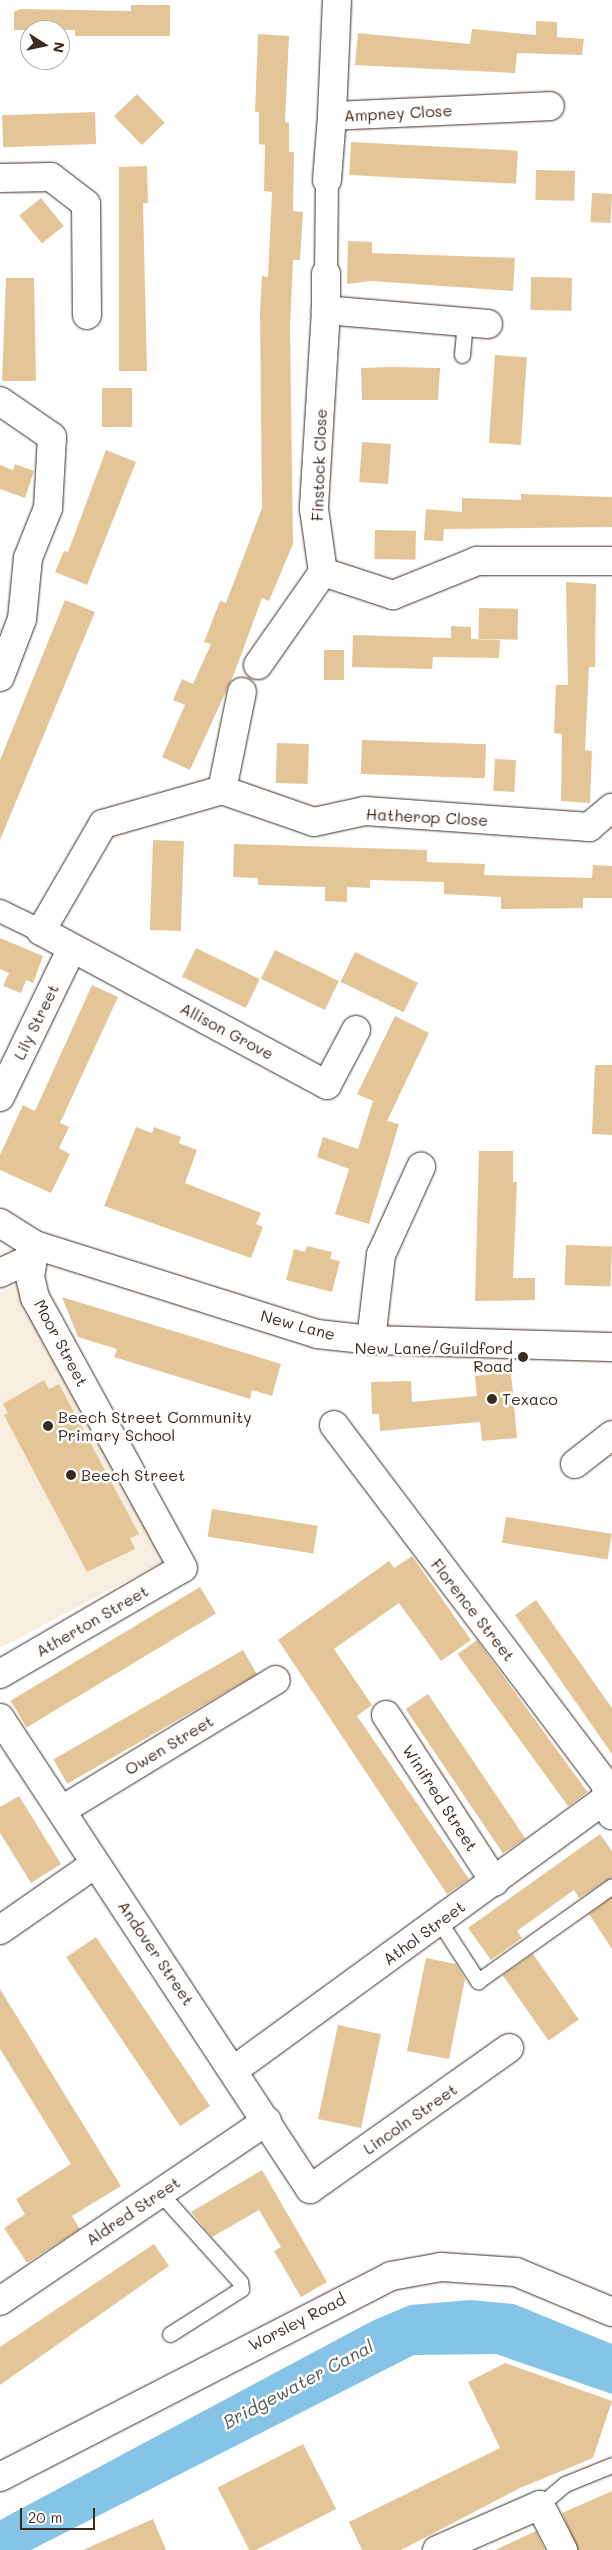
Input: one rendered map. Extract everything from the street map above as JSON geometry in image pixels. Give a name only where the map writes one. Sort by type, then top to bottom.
[{"type":"street","name":"Ampney Close","points":[[337,0],[332,116],[550,106]]},
{"type":"street","points":[[326,274],[327,180],[332,116]]},
{"type":"street","points":[[0,178],[51,177],[86,204],[87,315]]},
{"type":"street","name":"Finstock Close","points":[[323,572],[314,509],[326,310],[326,274]]},
{"type":"street","points":[[326,310],[476,323]]},
{"type":"street","points":[[0,401],[52,437],[48,508],[28,558],[22,620],[0,677]]},
{"type":"street","points":[[41,931],[103,824],[222,790],[242,692],[258,665],[323,572],[393,595],[477,561],[612,561]]},
{"type":"street","name":"Hatherop Close","points":[[222,790],[314,822],[365,811],[589,827],[612,808]]},
{"type":"street","points":[[0,911],[72,948]]},
{"type":"street","name":"Allison Grove","points":[[72,948],[327,1085],[356,1030]]},
{"type":"street","name":"Lily Street","points":[[0,1097],[72,948]]},
{"type":"street","points":[[372,1340],[381,1255],[421,1167]]},
{"type":"street","name":"New Lane","points":[[0,1223],[33,1252],[317,1334],[372,1340],[612,1347]]},
{"type":"street","points":[[0,1273],[33,1252]]},
{"type":"street","name":"Moor Street","points":[[33,1252],[35,1298],[183,1568]]},
{"type":"street","name":"Florence Street","points":[[334,1425],[605,1783],[611,1801]]},
{"type":"street","points":[[575,1464],[612,1434]]},
{"type":"street","name":"Atherton Street","points":[[0,1674],[183,1568]]},
{"type":"street","name":"Owen Street","points":[[62,1810],[276,1680]]},
{"type":"street","name":"Winifred Street","points":[[386,1715],[495,1882]]},
{"type":"street","name":"Andover Street","points":[[0,1718],[62,1810],[95,1864],[267,2120],[310,2190]]},
{"type":"street","name":"Athol Street","points":[[234,2070],[611,1801]]},
{"type":"street","points":[[0,1930],[95,1864]]},
{"type":"street","name":"Lincoln Street","points":[[310,2190],[509,2048]]},
{"type":"street","name":"Aldred Street","points":[[0,2301],[267,2120]]},
{"type":"street","name":"Worsley Road","points":[[0,2476],[391,2276],[441,2267],[516,2272],[612,2312]]},
{"type":"street","points":[[437,2550],[540,2505],[563,2550]]},
{"type":"lane","points":[[462,355],[476,323]]},
{"type":"lane","points":[[439,1922],[478,1982],[612,1886]]},
{"type":"lane","points":[[160,2193],[240,2282],[241,2289],[170,2334]]},
{"type":"lane","points":[[540,2505],[565,2484],[612,2465]]},
{"type":"shaded area","name":"Beech Street Community Primary School","points":[[20,1282],[168,1559],[0,1648],[0,1293]]},
{"type":"water","name":"Bridgewater Canal","points":[[471,2300],[514,2304],[612,2344],[612,2394],[496,2354],[414,2355],[31,2550],[0,2550],[0,2520],[372,2321],[410,2305]]},
{"type":"building","points":[[131,5],[170,5],[170,36],[75,36],[75,30],[70,30],[70,20],[20,20],[20,30],[14,30],[14,12],[20,9],[131,11]]},
{"type":"building","points":[[536,21],[557,22],[557,37],[584,39],[582,55],[517,53],[515,73],[355,65],[358,33],[470,44],[472,29],[536,35]]},
{"type":"building","points":[[258,34],[289,36],[285,122],[289,123],[289,152],[294,152],[293,211],[303,212],[300,260],[293,260],[290,327],[293,544],[269,601],[262,598],[234,674],[190,770],[162,757],[185,705],[173,700],[182,679],[193,684],[211,644],[204,642],[220,601],[226,603],[262,508],[260,313],[262,276],[268,277],[272,192],[264,191],[265,145],[259,144],[259,112],[255,112]]},
{"type":"building","points":[[137,94],[165,123],[142,145],[114,116]]},
{"type":"building","points":[[95,112],[96,144],[3,147],[2,115]]},
{"type":"building","points":[[351,142],[518,151],[516,184],[349,175]]},
{"type":"building","points":[[147,166],[148,203],[143,203],[147,371],[119,371],[119,167]]},
{"type":"building","points":[[536,170],[575,171],[574,201],[535,200]]},
{"type":"building","points":[[592,193],[612,194],[610,223],[590,222]]},
{"type":"building","points":[[41,198],[64,226],[42,244],[19,216]]},
{"type":"building","points":[[348,241],[372,242],[372,253],[515,258],[513,291],[371,281],[347,284]]},
{"type":"building","points":[[531,277],[572,278],[571,311],[530,310]]},
{"type":"building","points":[[6,278],[34,278],[36,381],[2,381]]},
{"type":"building","points":[[495,355],[527,357],[521,445],[489,443]]},
{"type":"building","points":[[361,368],[440,368],[438,400],[362,400]]},
{"type":"building","points":[[102,388],[132,388],[132,427],[102,427]]},
{"type":"building","points":[[362,442],[391,444],[388,484],[359,482]]},
{"type":"building","points":[[106,450],[136,462],[87,585],[55,572],[64,551],[68,552]]},
{"type":"building","points":[[15,464],[34,471],[25,498],[0,489],[0,465],[13,470]]},
{"type":"building","points":[[521,494],[612,497],[612,527],[444,529],[443,541],[424,540],[426,509],[462,512],[462,498],[521,500]]},
{"type":"building","points":[[375,530],[416,531],[415,560],[374,559]]},
{"type":"building","points":[[566,582],[596,584],[595,667],[589,667],[585,750],[592,751],[590,803],[561,801],[562,734],[554,733],[556,685],[568,685]]},
{"type":"building","points":[[65,600],[95,612],[0,840],[0,760]]},
{"type":"building","points":[[479,608],[518,609],[517,640],[478,639]]},
{"type":"building","points":[[451,626],[471,627],[471,639],[500,640],[499,658],[433,657],[432,669],[352,667],[353,635],[451,638]]},
{"type":"building","points":[[324,650],[344,650],[344,680],[324,680]]},
{"type":"building","points":[[362,740],[486,744],[485,778],[361,774]]},
{"type":"building","points":[[277,743],[309,744],[308,784],[276,783]]},
{"type":"building","points":[[495,759],[516,760],[514,792],[493,791]]},
{"type":"building","points":[[153,840],[184,841],[181,931],[150,930]]},
{"type":"building","points":[[234,844],[427,850],[427,862],[485,864],[484,875],[592,878],[593,865],[612,866],[612,898],[583,898],[583,908],[501,909],[501,897],[444,894],[444,882],[370,880],[370,888],[347,887],[347,902],[325,901],[325,887],[258,885],[258,878],[233,877]]},
{"type":"building","points":[[0,938],[43,956],[33,983],[26,980],[21,993],[3,986],[9,973],[0,969]]},
{"type":"building","points":[[196,948],[260,979],[246,1008],[182,977]]},
{"type":"building","points":[[275,950],[339,981],[325,1010],[261,979]]},
{"type":"building","points":[[355,952],[418,983],[403,1012],[341,982]]},
{"type":"building","points":[[92,985],[118,997],[60,1123],[69,1127],[59,1148],[70,1154],[51,1193],[0,1170],[0,1155],[23,1105],[35,1111]]},
{"type":"building","points":[[395,1016],[429,1033],[387,1121],[399,1124],[369,1224],[335,1214],[349,1169],[317,1157],[323,1137],[358,1149],[373,1101],[357,1094]]},
{"type":"building","points":[[595,1065],[612,1065],[612,1135],[592,1134]]},
{"type":"building","points":[[136,1127],[152,1133],[154,1127],[181,1137],[179,1143],[197,1150],[185,1183],[261,1213],[256,1224],[263,1227],[251,1258],[104,1206]]},
{"type":"building","points":[[479,1151],[513,1151],[513,1182],[517,1182],[513,1278],[535,1278],[535,1300],[475,1301]]},
{"type":"building","points":[[566,1245],[612,1247],[611,1287],[565,1285]]},
{"type":"building","points":[[307,1246],[332,1252],[330,1259],[340,1261],[332,1292],[286,1280],[294,1249],[305,1252]]},
{"type":"building","points":[[62,1297],[281,1364],[272,1396],[252,1390],[250,1399],[114,1357],[117,1349],[78,1337]]},
{"type":"building","points":[[511,1372],[517,1438],[482,1441],[480,1422],[380,1431],[379,1414],[372,1414],[371,1382],[411,1381],[412,1402],[477,1396],[475,1376]]},
{"type":"building","name":"Beech Street","points":[[44,1380],[49,1389],[59,1384],[139,1534],[130,1538],[135,1549],[87,1572],[4,1415],[8,1413],[3,1404]]},
{"type":"building","points":[[212,1509],[318,1526],[313,1553],[208,1537]]},
{"type":"building","points":[[506,1517],[612,1534],[608,1559],[502,1543]]},
{"type":"building","points":[[412,1556],[471,1640],[441,1661],[399,1603],[334,1649],[372,1705],[357,1716],[469,1879],[447,1894],[278,1640],[389,1561],[394,1568]]},
{"type":"building","points":[[200,1587],[216,1614],[27,1727],[11,1701]]},
{"type":"building","points":[[536,1600],[612,1708],[612,1754],[515,1615]]},
{"type":"building","points":[[477,1640],[588,1792],[568,1806],[458,1654]]},
{"type":"building","points":[[243,1650],[257,1674],[67,1784],[53,1760]]},
{"type":"building","points":[[428,1694],[525,1838],[503,1853],[406,1709]]},
{"type":"building","points":[[19,1796],[61,1864],[31,1883],[0,1833],[0,1807]]},
{"type":"building","points":[[600,1834],[612,1851],[612,1877],[579,1898],[574,1890],[517,1931],[522,1938],[491,1960],[468,1928]]},
{"type":"building","points":[[612,1897],[612,1949],[589,1914]]},
{"type":"building","points":[[96,1937],[210,2106],[180,2126],[66,1957]]},
{"type":"building","points":[[533,1954],[579,2020],[549,2041],[503,1975]]},
{"type":"building","points":[[426,1958],[456,1964],[465,1979],[449,2059],[407,2051]]},
{"type":"building","points":[[0,1989],[121,2186],[72,2216],[80,2229],[27,2263],[4,2228],[25,2214],[16,2199],[71,2164],[0,2049]]},
{"type":"building","points":[[338,2025],[381,2034],[361,2128],[318,2119]]},
{"type":"building","points":[[262,2170],[327,2282],[301,2297],[274,2251],[281,2247],[259,2210],[212,2237],[191,2212]]},
{"type":"building","points":[[154,2244],[169,2266],[0,2385],[0,2347]]},
{"type":"building","points":[[505,2363],[612,2401],[593,2458],[520,2488],[401,2550],[362,2550],[349,2522],[500,2448],[468,2382]]},
{"type":"building","points":[[303,2444],[336,2509],[256,2550],[249,2550],[217,2488]]},
{"type":"building","points":[[612,2491],[612,2550],[578,2550],[562,2513]]},
{"type":"building","points":[[153,2519],[166,2550],[83,2550]]},
{"type":"building","points":[[536,2531],[545,2550],[495,2550]]},
{"type":"place","name":"New Lane/Guildford Road","points":[[523,1357]]},
{"type":"place","name":"Texaco","points":[[492,1399]]},
{"type":"place","name":"Beech Street Community Primary School","points":[[48,1426]]},
{"type":"place","name":"Beech Street","points":[[71,1475]]}]
